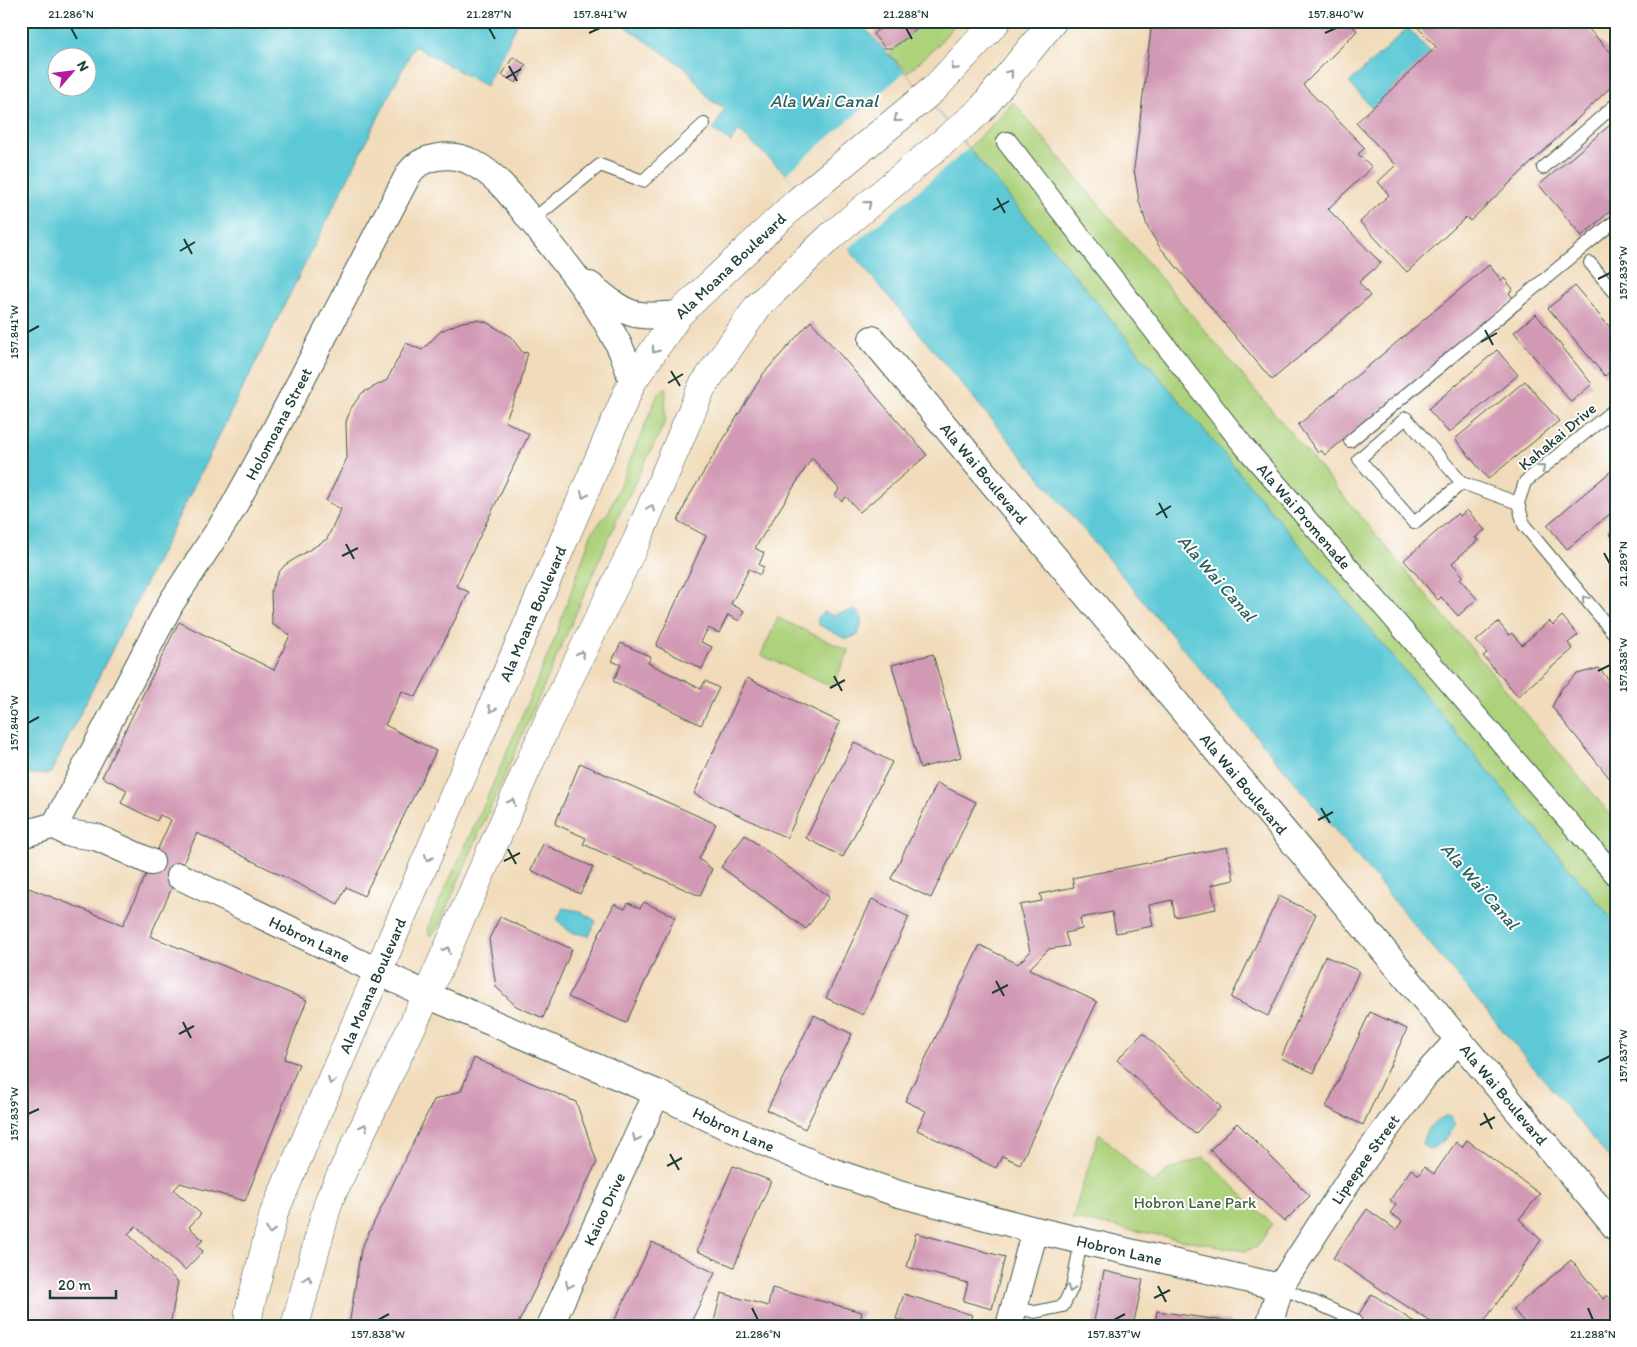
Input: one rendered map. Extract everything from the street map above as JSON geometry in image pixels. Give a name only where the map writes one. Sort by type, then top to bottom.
[{"type":"main road","name":"Ala Moana Boulevard","points":[[248,1326],[249,1311],[274,1213],[632,382],[679,314],[797,202],[935,88],[997,21]]},
{"type":"main road","points":[[295,1326],[329,1200],[427,995],[547,724],[637,540],[702,387],[758,306],[831,236],[980,111],[1053,21]]},
{"type":"street","name":"Ala Wai Promenade","points":[[1007,142],[1243,445],[1616,876]]},
{"type":"street","name":"Holomoana Street","points":[[54,825],[171,603],[230,513],[254,470],[410,171],[423,161],[442,157],[473,163],[506,190],[569,267],[614,336],[627,363],[632,382]]},
{"type":"street","name":"Holomoana Street","points":[[569,267],[620,310],[644,317],[679,314]]},
{"type":"street","name":"Ala Wai Boulevard","points":[[872,339],[1616,1228]]},
{"type":"street","points":[[21,835],[54,825],[67,834],[96,837],[151,862]]},
{"type":"street","name":"Hobron Lane","points":[[179,876],[427,995],[657,1093],[721,1124],[826,1169],[899,1194],[1035,1230],[1280,1287]]},
{"type":"street","name":"Lipeepee Street","points":[[1280,1287],[1352,1176],[1423,1078],[1458,1040]]},
{"type":"street","name":"Kaioo Drive","points":[[550,1326],[657,1093]]},
{"type":"street","points":[[1011,1316],[1035,1230]]},
{"type":"street","points":[[1269,1326],[1280,1287]]},
{"type":"lane","points":[[1543,168],[1616,104]]},
{"type":"lane","points":[[531,221],[600,165],[643,181],[704,124]]},
{"type":"lane","points":[[1350,441],[1616,220]]},
{"type":"lane","points":[[1590,263],[1616,294]]},
{"type":"lane","name":"Kahakai Drive","points":[[1518,503],[1525,482],[1616,408]]},
{"type":"lane","points":[[1462,483],[1414,523],[1359,459],[1406,418],[1462,483],[1518,503],[1524,525],[1616,636]]},
{"type":"lane","points":[[1011,1316],[1063,1306],[1072,1288],[1081,1241]]},
{"type":"lane","points":[[1280,1287],[1355,1320]]},
{"type":"green space","points":[[923,21],[958,21],[936,47],[908,72],[889,54]]},
{"type":"green space","points":[[1013,102],[1616,821],[1616,924],[968,149]]},
{"type":"green space","points":[[666,387],[665,422],[618,517],[439,925],[432,935],[429,935],[428,926],[484,805],[553,643],[592,532],[609,511],[657,396]]},
{"type":"green space","points":[[778,618],[849,651],[832,687],[761,655]]},
{"type":"green space","name":"Hobron Lane Park","points":[[1099,1133],[1153,1184],[1168,1170],[1204,1157],[1272,1224],[1257,1247],[1245,1251],[1072,1219]]},
{"type":"water","points":[[21,21],[519,21],[486,86],[414,46],[50,774],[21,774]]},
{"type":"water","name":"Ala Wai Canal","points":[[618,21],[858,21],[905,72],[1616,924],[1616,1166],[786,174],[738,130],[731,142],[713,130],[725,108],[710,100],[688,70]]},
{"type":"water","points":[[1408,28],[1431,53],[1372,108],[1349,83]]},
{"type":"water","points":[[853,610],[861,617],[858,635],[846,639],[819,625],[817,617],[824,612],[833,615]]},
{"type":"water","points":[[563,908],[580,911],[596,921],[589,936],[570,932],[557,920]]},
{"type":"water","points":[[1445,1116],[1451,1116],[1455,1126],[1444,1140],[1429,1150],[1423,1145],[1425,1135],[1436,1121]]},
{"type":"pier","points":[[905,72],[968,149],[848,249],[786,174]]},
{"type":"building","points":[[888,21],[923,21],[908,37],[892,48],[885,48],[873,34]]},
{"type":"building","points":[[1152,21],[1356,21],[1352,25],[1357,31],[1303,85],[1365,148],[1358,154],[1372,167],[1328,209],[1381,263],[1359,282],[1370,296],[1272,380],[1159,246],[1148,228],[1139,201],[1134,169]]},
{"type":"building","points":[[1412,21],[1581,21],[1616,58],[1616,82],[1470,221],[1466,217],[1407,272],[1360,222],[1389,195],[1378,182],[1396,165],[1356,123],[1436,47]]},
{"type":"building","points":[[513,57],[526,65],[516,83],[502,75]]},
{"type":"building","points":[[1616,120],[1616,206],[1582,236],[1539,185]]},
{"type":"building","points":[[1489,265],[1502,281],[1504,278],[1513,289],[1509,293],[1514,299],[1325,455],[1321,450],[1318,453],[1298,425]]},
{"type":"building","points":[[1575,286],[1616,335],[1616,367],[1605,376],[1548,308]]},
{"type":"building","points":[[1536,314],[1592,384],[1571,402],[1514,332]]},
{"type":"building","points":[[476,320],[486,322],[510,336],[523,353],[528,352],[520,386],[505,421],[529,434],[456,586],[469,592],[416,697],[402,691],[385,725],[436,751],[364,896],[346,887],[338,904],[197,833],[150,936],[307,1000],[284,1059],[299,1064],[245,1201],[180,1183],[174,1190],[201,1214],[189,1227],[203,1240],[197,1246],[203,1251],[185,1270],[136,1226],[128,1234],[178,1282],[170,1325],[21,1326],[21,885],[123,925],[171,820],[160,815],[157,821],[121,803],[127,790],[102,777],[179,622],[274,670],[290,635],[272,624],[271,590],[279,572],[285,565],[327,539],[341,509],[326,501],[347,458],[346,422],[351,408],[362,393],[387,380],[406,343],[422,350],[441,331],[462,322]]},
{"type":"building","points":[[811,321],[927,455],[860,512],[846,497],[842,501],[835,496],[839,489],[812,458],[755,548],[764,553],[759,565],[764,567],[760,575],[749,569],[731,604],[744,611],[739,621],[728,615],[719,633],[708,628],[701,642],[712,647],[702,669],[656,646],[706,536],[678,521],[688,498],[763,374]]},
{"type":"building","points":[[1497,350],[1518,375],[1449,433],[1428,409]]},
{"type":"building","points":[[1525,381],[1559,421],[1488,479],[1455,439]]},
{"type":"building","points":[[1616,467],[1616,509],[1567,549],[1547,525]]},
{"type":"building","points":[[1467,510],[1485,530],[1475,538],[1478,540],[1452,563],[1463,576],[1460,579],[1477,599],[1458,616],[1441,597],[1438,600],[1404,560],[1458,513],[1460,516]]},
{"type":"building","points":[[1616,528],[1616,541],[1609,534]]},
{"type":"building","points":[[1616,568],[1616,578],[1611,572]]},
{"type":"building","points":[[1562,616],[1578,635],[1568,643],[1573,649],[1518,696],[1483,656],[1487,653],[1476,641],[1498,622],[1509,635],[1512,633],[1522,645],[1549,621],[1553,625]]},
{"type":"building","points":[[621,643],[651,657],[648,663],[701,689],[705,681],[719,688],[701,725],[613,681],[621,665],[612,661]]},
{"type":"building","points":[[933,654],[961,757],[920,768],[892,665]]},
{"type":"building","points":[[1599,668],[1612,684],[1614,682],[1616,684],[1616,786],[1552,707],[1561,689],[1577,674]]},
{"type":"building","points":[[747,678],[840,722],[787,838],[694,794]]},
{"type":"building","points":[[854,742],[892,762],[843,857],[806,838]]},
{"type":"building","points":[[580,763],[716,824],[699,859],[712,869],[700,896],[583,844],[586,838],[555,824]]},
{"type":"building","points":[[937,783],[976,802],[931,898],[891,879]]},
{"type":"building","points":[[745,835],[829,897],[806,929],[721,867]]},
{"type":"building","points":[[543,844],[593,867],[580,894],[531,870]]},
{"type":"building","points":[[1227,847],[1234,880],[1211,885],[1216,909],[1175,917],[1172,900],[1149,905],[1153,926],[1116,933],[1112,912],[1080,918],[1082,929],[1065,933],[1069,946],[1049,949],[1029,969],[1097,1002],[1020,1164],[1002,1156],[996,1168],[917,1130],[926,1111],[905,1101],[980,945],[1018,964],[1030,952],[1020,905],[1042,901],[1040,894],[1074,887],[1072,878]]},
{"type":"building","points":[[1279,896],[1316,914],[1268,1016],[1231,998]]},
{"type":"building","points":[[872,899],[909,917],[863,1015],[826,998]]},
{"type":"building","points":[[644,902],[675,917],[626,1023],[568,997],[614,904],[625,909],[628,903],[640,908]]},
{"type":"building","points":[[500,917],[572,949],[543,1018],[516,1006],[496,987],[489,939]]},
{"type":"building","points":[[1325,956],[1359,971],[1314,1073],[1281,1058]]},
{"type":"building","points":[[1370,1012],[1407,1029],[1363,1125],[1326,1107]]},
{"type":"building","points":[[814,1015],[852,1034],[805,1129],[767,1110]]},
{"type":"building","points":[[1143,1033],[1221,1107],[1195,1134],[1117,1060]]},
{"type":"building","points":[[474,1058],[576,1102],[597,1162],[517,1326],[349,1326],[361,1249],[434,1100],[461,1091]]},
{"type":"building","points":[[1237,1123],[1310,1196],[1284,1222],[1210,1150]]},
{"type":"building","points":[[1467,1140],[1540,1194],[1519,1219],[1541,1240],[1481,1326],[1437,1326],[1333,1258],[1367,1209],[1396,1230],[1402,1221],[1390,1213],[1396,1205],[1390,1200],[1411,1169],[1419,1175],[1424,1167],[1434,1174],[1456,1142],[1462,1147]]},
{"type":"building","points":[[733,1166],[771,1181],[734,1267],[697,1251]]},
{"type":"building","points":[[916,1233],[1005,1257],[992,1309],[963,1301],[968,1283],[907,1267]]},
{"type":"building","points":[[652,1242],[715,1273],[689,1326],[612,1326]]},
{"type":"building","points":[[1571,1260],[1603,1299],[1607,1295],[1616,1305],[1616,1326],[1527,1326],[1513,1309]]},
{"type":"building","points":[[1104,1271],[1143,1280],[1133,1326],[1093,1326]]},
{"type":"building","points":[[772,1288],[862,1312],[859,1326],[713,1326],[721,1293],[768,1306]]},
{"type":"building","points":[[904,1294],[972,1315],[968,1326],[919,1326],[896,1319]]},
{"type":"building","points":[[1372,1294],[1420,1326],[1351,1326]]},
{"type":"building","points":[[1157,1311],[1232,1322],[1231,1326],[1155,1325]]}]
